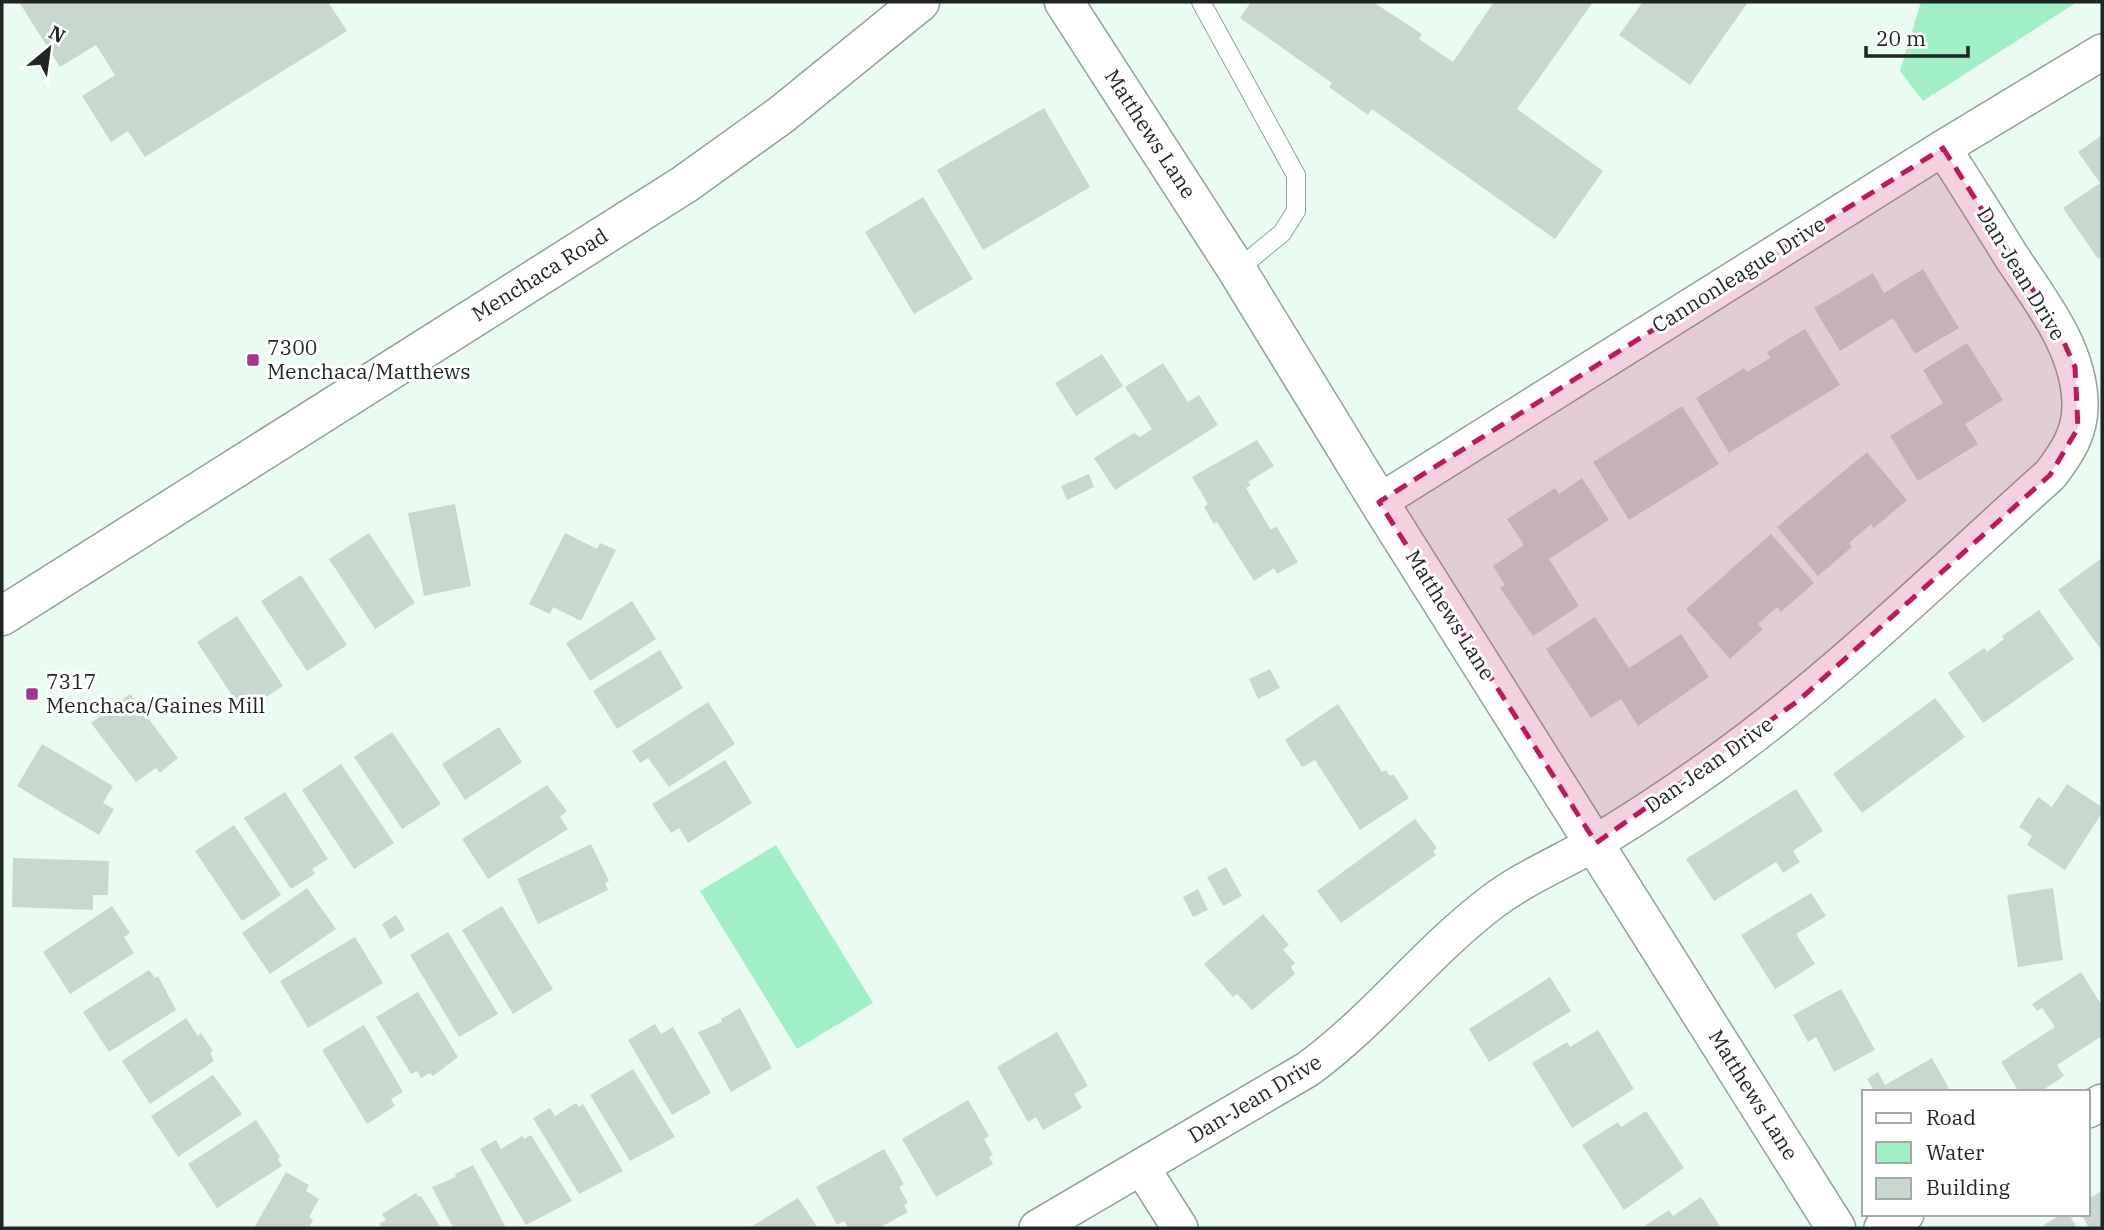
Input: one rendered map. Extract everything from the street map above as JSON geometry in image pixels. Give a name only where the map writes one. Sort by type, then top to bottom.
[{"type":"street","name":"Menchaca Road","points":[[2,616],[685,184],[781,114],[920,2]]},
{"type":"street","name":"Matthews Lane","points":[[1064,2],[1237,270],[1379,502],[1836,1228]]},
{"type":"street","name":"Cannonleague Drive","points":[[1379,502],[1943,148],[2102,52]]},
{"type":"street","name":"Dan-Jean Drive","points":[[1037,1228],[1308,1069],[1370,1020],[1445,938],[1495,899],[1595,843],[1709,768],[1798,701],[2050,475],[2067,454],[2078,428],[2080,402],[2075,368],[2059,331],[1943,148]]},
{"type":"street","points":[[1142,1168],[1180,1228]]},
{"type":"street","points":[[1882,1228],[1903,1216]]},
{"type":"lane","points":[[1201,2],[1296,176],[1296,211],[1283,233],[1237,270]]},
{"type":"highlighted area","points":[[1943,148],[2059,331],[2075,367],[2078,428],[2050,475],[1798,701],[1596,843],[1379,502]]},
{"type":"water","points":[[1921,2],[2077,2],[1923,101],[1900,71]]},
{"type":"water","points":[[776,845],[873,1003],[797,1049],[700,891]]},
{"type":"building","points":[[19,2],[328,2],[347,31],[145,157],[128,131],[111,142],[82,96],[115,75],[96,45],[60,67]]},
{"type":"building","points":[[1251,2],[1373,2],[1422,34],[1419,39],[1453,62],[1494,2],[1593,2],[1517,109],[1603,171],[1555,239],[1372,109],[1368,115],[1329,87],[1332,83],[1240,18]]},
{"type":"building","points":[[1643,2],[1748,2],[1690,85],[1619,35]]},
{"type":"building","points":[[1044,108],[1090,187],[983,250],[937,170]]},
{"type":"building","points":[[2102,135],[2102,257],[2098,259],[2063,208],[2100,183],[2078,152]]},
{"type":"building","points":[[923,197],[973,279],[914,314],[865,232]]},
{"type":"building","points":[[1923,269],[1959,328],[1915,354],[1893,318],[1840,351],[1814,308],[1873,273],[1884,293]]},
{"type":"building","points":[[1805,329],[1840,385],[1729,453],[1696,398],[1744,368],[1747,372],[1770,358],[1767,352]]},
{"type":"building","points":[[1967,343],[2003,400],[1965,424],[1978,444],[1918,481],[1890,436],[1943,403],[1923,370]]},
{"type":"building","points":[[1102,354],[1123,386],[1076,416],[1055,383]]},
{"type":"building","points":[[1163,363],[1188,402],[1199,395],[1218,425],[1115,490],[1094,458],[1134,433],[1140,437],[1152,429],[1125,387]]},
{"type":"building","points":[[1682,406],[1719,464],[1629,520],[1593,462]]},
{"type":"building","points":[[1257,440],[1274,466],[1248,482],[1251,485],[1246,488],[1271,530],[1276,526],[1298,562],[1277,574],[1274,568],[1254,581],[1217,522],[1214,524],[1204,507],[1208,504],[1192,477]]},
{"type":"building","points":[[1867,452],[1907,500],[1874,528],[1871,524],[1849,543],[1852,547],[1818,576],[1777,527]]},
{"type":"building","points":[[1089,474],[1094,487],[1067,500],[1061,486]]},
{"type":"building","points":[[1582,478],[1609,520],[1549,559],[1579,606],[1533,636],[1500,588],[1505,585],[1493,566],[1524,545],[1507,519],[1555,488],[1559,494]]},
{"type":"building","points":[[455,504],[471,586],[424,596],[408,513]]},
{"type":"building","points":[[369,533],[415,603],[375,629],[329,559]]},
{"type":"building","points":[[565,533],[597,549],[600,543],[616,550],[581,621],[553,607],[550,614],[529,604]]},
{"type":"building","points":[[1771,534],[1814,583],[1781,612],[1777,607],[1758,624],[1763,629],[1730,659],[1686,609]]},
{"type":"building","points":[[2102,558],[2102,651],[2058,590]]},
{"type":"building","points":[[301,575],[347,645],[307,671],[261,601]]},
{"type":"building","points":[[632,601],[656,639],[590,681],[566,643]]},
{"type":"building","points":[[2039,610],[2074,659],[1983,723],[1948,673],[1984,648],[1987,652],[2004,639],[2002,636]]},
{"type":"building","points":[[237,616],[283,686],[243,712],[197,642]]},
{"type":"building","points":[[1595,617],[1629,668],[1681,634],[1709,677],[1638,726],[1621,699],[1591,718],[1546,649]]},
{"type":"building","points":[[660,650],[683,688],[617,729],[593,691]]},
{"type":"building","points":[[1270,669],[1280,688],[1258,699],[1249,679]]},
{"type":"building","points":[[130,694],[178,758],[160,773],[156,768],[136,782],[91,723]]},
{"type":"building","points":[[1935,698],[1965,737],[1862,813],[1833,774]]},
{"type":"building","points":[[708,702],[735,744],[669,787],[648,758],[640,763],[632,751]]},
{"type":"building","points":[[1338,704],[1382,772],[1386,770],[1390,776],[1393,774],[1409,798],[1360,830],[1315,760],[1302,767],[1285,740]]},
{"type":"building","points":[[499,727],[522,762],[465,800],[442,764]]},
{"type":"building","points":[[392,732],[441,804],[402,829],[354,757]]},
{"type":"building","points":[[42,744],[113,786],[103,803],[114,809],[99,835],[17,786]]},
{"type":"building","points":[[725,760],[752,803],[688,843],[679,828],[671,833],[652,804]]},
{"type":"building","points":[[341,764],[394,843],[354,869],[302,790]]},
{"type":"building","points":[[2067,784],[2102,807],[2102,813],[2065,870],[2027,845],[2032,836],[2019,827],[2038,797],[2052,807]]},
{"type":"building","points":[[547,785],[567,811],[560,817],[568,829],[488,879],[462,839]]},
{"type":"building","points":[[1796,789],[1823,831],[1793,851],[1800,862],[1783,873],[1776,862],[1714,901],[1686,859]]},
{"type":"building","points":[[285,792],[328,859],[312,869],[315,874],[291,889],[244,818]]},
{"type":"building","points":[[1415,819],[1437,848],[1433,851],[1436,855],[1341,923],[1317,891]]},
{"type":"building","points":[[234,825],[281,895],[242,921],[195,851]]},
{"type":"building","points":[[591,844],[609,881],[605,883],[608,890],[538,924],[517,879]]},
{"type":"building","points":[[13,858],[109,861],[108,895],[93,895],[93,910],[12,907]]},
{"type":"building","points":[[1226,867],[1242,896],[1223,906],[1207,877]]},
{"type":"building","points":[[307,888],[336,929],[270,974],[242,933]]},
{"type":"building","points":[[2053,888],[2063,960],[2018,967],[2007,895]]},
{"type":"building","points":[[1198,889],[1208,910],[1193,917],[1183,897]]},
{"type":"building","points":[[1811,893],[1826,916],[1796,934],[1815,964],[1775,989],[1741,935]]},
{"type":"building","points":[[112,906],[130,933],[124,937],[134,953],[70,994],[43,952]]},
{"type":"building","points":[[502,906],[553,989],[513,1014],[462,930]]},
{"type":"building","points":[[1263,914],[1289,945],[1283,950],[1295,963],[1291,967],[1295,974],[1252,1010],[1237,994],[1233,997],[1204,964]]},
{"type":"building","points":[[396,915],[405,930],[390,939],[382,924]]},
{"type":"building","points":[[448,932],[498,1014],[459,1037],[410,955]]},
{"type":"building","points":[[355,937],[383,983],[308,1028],[280,981]]},
{"type":"building","points":[[149,970],[155,978],[158,976],[176,1010],[109,1052],[83,1012]]},
{"type":"building","points":[[2081,972],[2102,1006],[2102,1036],[2057,1065],[2064,1076],[2043,1090],[2018,1090],[2001,1062],[2055,1027],[2042,1008],[2037,1011],[2032,1004]]},
{"type":"building","points":[[1550,977],[1571,1011],[1489,1062],[1469,1029]]},
{"type":"building","points":[[1841,989],[1875,1050],[1834,1072],[1816,1037],[1808,1042],[1793,1015]]},
{"type":"building","points":[[418,992],[458,1057],[433,1076],[430,1073],[421,1078],[417,1071],[411,1074],[376,1017]]},
{"type":"building","points":[[740,1008],[772,1068],[731,1092],[698,1032],[722,1022],[721,1019]]},
{"type":"building","points":[[186,1018],[198,1036],[201,1033],[213,1051],[210,1053],[214,1061],[150,1104],[122,1061]]},
{"type":"building","points":[[655,1024],[661,1034],[673,1027],[711,1093],[672,1115],[628,1040]]},
{"type":"building","points":[[364,1025],[403,1092],[391,1099],[395,1106],[367,1124],[322,1050]]},
{"type":"building","points":[[1598,1030],[1634,1089],[1572,1128],[1532,1063],[1567,1042],[1570,1047]]},
{"type":"building","points":[[1057,1032],[1088,1086],[1074,1094],[1082,1108],[1043,1130],[1036,1117],[1028,1122],[997,1067]]},
{"type":"building","points":[[1932,1058],[1950,1090],[1874,1090],[1867,1079],[1878,1072],[1885,1085]]},
{"type":"building","points":[[633,1069],[675,1137],[630,1161],[590,1095]]},
{"type":"building","points":[[213,1075],[242,1114],[178,1157],[151,1116]]},
{"type":"building","points":[[968,1100],[989,1136],[984,1139],[993,1155],[989,1157],[993,1164],[936,1197],[902,1139]]},
{"type":"building","points":[[576,1103],[579,1107],[583,1104],[623,1171],[579,1194],[533,1118],[550,1108],[555,1116]]},
{"type":"building","points":[[1646,1111],[1684,1168],[1624,1210],[1582,1145],[1618,1122],[1621,1127]]},
{"type":"building","points":[[256,1120],[280,1157],[278,1159],[282,1166],[217,1208],[188,1164]]},
{"type":"building","points":[[531,1135],[572,1201],[526,1225],[480,1149],[496,1140],[501,1149],[522,1136],[524,1139]]},
{"type":"building","points":[[884,1149],[904,1184],[899,1187],[908,1203],[904,1205],[908,1212],[879,1228],[848,1228],[844,1221],[837,1225],[816,1187]]},
{"type":"building","points":[[473,1165],[505,1226],[501,1228],[453,1228],[432,1187],[456,1177],[455,1174]]},
{"type":"building","points":[[286,1172],[309,1185],[306,1191],[319,1199],[309,1217],[313,1220],[309,1228],[254,1228]]},
{"type":"building","points":[[2102,1191],[2102,1228],[2089,1228],[2082,1216],[2090,1216],[2090,1198]]},
{"type":"building","points":[[416,1193],[418,1197],[421,1196],[441,1228],[382,1228],[379,1224],[386,1220],[382,1214]]},
{"type":"building","points":[[1701,1197],[1721,1228],[1641,1228],[1669,1210],[1673,1216]]},
{"type":"building","points":[[798,1198],[818,1228],[749,1228]]},
{"type":"building","points":[[2059,1216],[2070,1216],[2077,1228],[2039,1228]]},
{"type":"place","name":"7300 Menchaca/Matthews","points":[[253,360]]},
{"type":"place","name":"7317 Menchaca/Gaines Mill","points":[[32,694]]}]
